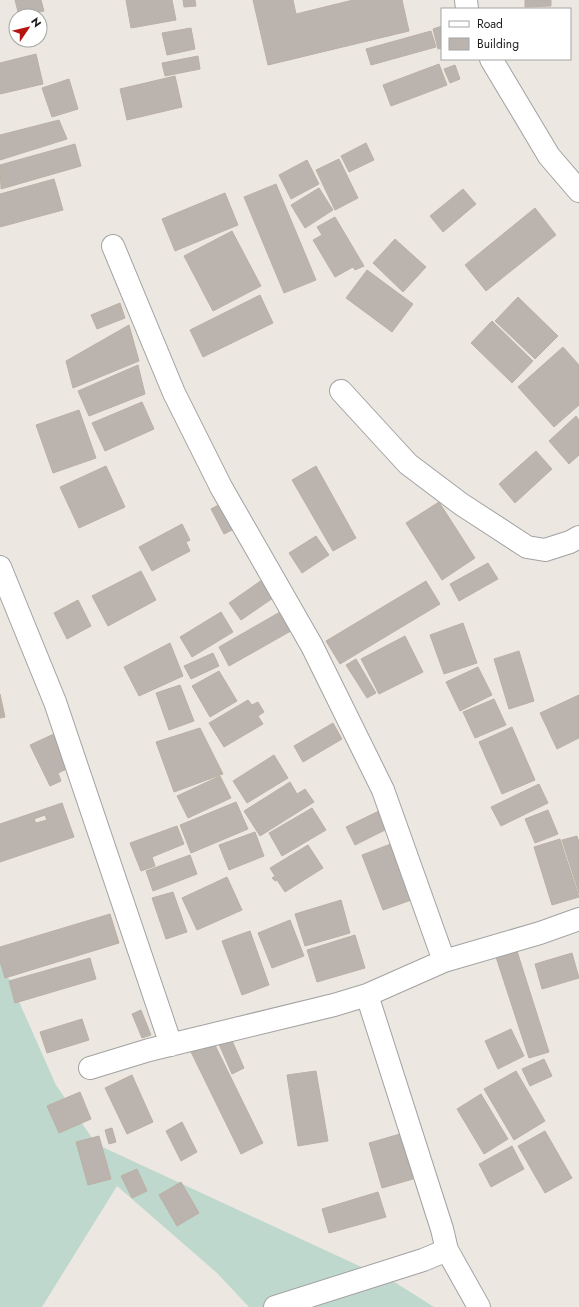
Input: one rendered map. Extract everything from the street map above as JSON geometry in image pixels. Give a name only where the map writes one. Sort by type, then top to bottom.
[{"type":"street","points":[[492,60],[549,156],[579,191]]},
{"type":"street","points":[[113,246],[174,393],[217,481],[312,646],[383,790],[444,961]]},
{"type":"street","points":[[341,391],[408,464],[461,504],[527,547],[545,550],[570,542],[579,537]]},
{"type":"street","points":[[0,567],[55,702],[171,1045]]},
{"type":"street","points":[[90,1068],[171,1045],[367,995],[444,961],[578,924]]},
{"type":"street","points":[[367,995],[442,1229],[447,1250],[479,1307]]},
{"type":"street","points":[[275,1307],[423,1260],[447,1250]]},
{"type":"green space","points":[[0,959],[56,1085],[96,1144],[396,1283],[434,1307],[249,1307],[217,1273],[117,1186],[42,1307],[0,1307]]},
{"type":"building","points":[[15,0],[41,0],[43,8],[17,8]]},
{"type":"building","points":[[126,0],[172,0],[176,20],[131,28]]},
{"type":"building","points":[[183,0],[195,0],[196,6],[184,7]]},
{"type":"building","points":[[253,0],[293,0],[296,14],[353,0],[402,0],[409,31],[268,65]]},
{"type":"building","points":[[525,0],[551,0],[551,6],[525,7]]},
{"type":"building","points":[[441,26],[441,48],[438,49],[433,29]]},
{"type":"building","points":[[191,28],[195,49],[167,55],[162,33]]},
{"type":"building","points":[[431,31],[436,47],[371,65],[366,49]]},
{"type":"building","points":[[36,54],[43,84],[0,94],[0,63]]},
{"type":"building","points":[[198,56],[200,69],[165,76],[162,63]]},
{"type":"building","points":[[439,64],[447,85],[391,106],[383,85]]},
{"type":"building","points":[[455,65],[460,79],[450,83],[444,69]]},
{"type":"building","points":[[175,76],[182,107],[127,120],[120,89]]},
{"type":"building","points":[[69,79],[78,109],[52,117],[42,88]]},
{"type":"building","points":[[59,120],[67,139],[0,160],[0,135]]},
{"type":"building","points":[[366,143],[374,160],[349,172],[341,156]]},
{"type":"building","points":[[75,144],[81,166],[1,189],[0,165]]},
{"type":"building","points":[[339,159],[358,198],[335,210],[316,170]]},
{"type":"building","points":[[307,160],[319,184],[291,199],[279,175]]},
{"type":"building","points":[[54,179],[63,210],[0,227],[0,194]]},
{"type":"building","points":[[276,184],[316,280],[284,293],[244,197]]},
{"type":"building","points":[[319,188],[333,210],[305,228],[291,205]]},
{"type":"building","points":[[463,189],[476,204],[443,232],[430,216]]},
{"type":"building","points":[[225,193],[238,225],[175,251],[162,219]]},
{"type":"building","points":[[535,208],[556,235],[486,291],[465,265]]},
{"type":"building","points":[[335,217],[364,266],[355,270],[353,267],[335,277],[313,240],[322,235],[317,227]]},
{"type":"building","points":[[232,231],[261,286],[213,311],[184,256]]},
{"type":"building","points":[[395,239],[426,267],[403,292],[373,263]]},
{"type":"building","points":[[367,270],[413,304],[392,332],[346,298]]},
{"type":"building","points":[[260,295],[273,323],[203,357],[190,330]]},
{"type":"building","points":[[518,297],[558,336],[535,359],[495,321]]},
{"type":"building","points":[[120,303],[125,318],[97,329],[91,315]]},
{"type":"building","points":[[492,321],[533,361],[512,383],[471,343]]},
{"type":"building","points":[[129,325],[139,361],[73,388],[66,361]]},
{"type":"building","points":[[563,347],[579,365],[579,405],[554,427],[518,387]]},
{"type":"building","points":[[138,365],[145,394],[89,416],[78,391]]},
{"type":"building","points":[[142,402],[154,429],[105,451],[92,423]]},
{"type":"building","points":[[79,410],[96,458],[53,473],[36,425]]},
{"type":"building","points":[[576,416],[579,420],[579,455],[569,464],[549,441]]},
{"type":"building","points":[[536,451],[552,469],[515,503],[499,484]]},
{"type":"building","points":[[106,466],[125,507],[79,528],[60,487]]},
{"type":"building","points":[[316,466],[356,538],[333,551],[292,480]]},
{"type":"building","points":[[224,502],[236,528],[224,534],[211,509]]},
{"type":"building","points":[[439,502],[475,558],[442,580],[406,523]]},
{"type":"building","points":[[182,524],[190,540],[186,542],[190,551],[152,571],[139,547]]},
{"type":"building","points":[[316,536],[329,555],[302,573],[289,553]]},
{"type":"building","points":[[488,563],[498,579],[459,601],[450,584]]},
{"type":"building","points":[[141,571],[156,600],[108,626],[92,596]]},
{"type":"building","points":[[262,580],[273,598],[241,620],[229,603]]},
{"type":"building","points":[[426,581],[440,604],[340,664],[326,641]]},
{"type":"building","points":[[78,600],[91,626],[67,639],[54,613]]},
{"type":"building","points":[[287,608],[298,627],[229,666],[219,647]]},
{"type":"building","points":[[221,612],[233,632],[192,657],[180,637]]},
{"type":"building","points":[[463,623],[477,663],[444,674],[430,635]]},
{"type":"building","points":[[405,636],[423,672],[379,694],[361,659]]},
{"type":"building","points":[[170,643],[183,676],[139,696],[124,667]]},
{"type":"building","points":[[519,651],[534,701],[509,709],[494,659]]},
{"type":"building","points":[[213,653],[219,666],[191,679],[184,666]]},
{"type":"building","points":[[356,659],[376,693],[367,698],[346,665]]},
{"type":"building","points":[[478,667],[492,695],[460,711],[446,682]]},
{"type":"building","points":[[219,671],[237,701],[210,717],[192,686]]},
{"type":"building","points":[[180,685],[194,721],[169,730],[156,693]]},
{"type":"building","points":[[0,694],[5,717],[0,718]]},
{"type":"building","points":[[579,695],[579,738],[557,749],[540,713]]},
{"type":"building","points":[[494,699],[506,725],[475,738],[463,712]]},
{"type":"building","points":[[248,700],[252,705],[258,702],[264,712],[258,716],[263,724],[224,747],[209,723]]},
{"type":"building","points":[[333,723],[342,739],[303,762],[294,746]]},
{"type":"building","points":[[512,727],[535,780],[502,794],[479,742]]},
{"type":"building","points":[[200,728],[223,774],[174,792],[156,742]]},
{"type":"building","points":[[56,733],[71,767],[58,773],[61,781],[50,786],[30,745]]},
{"type":"building","points":[[274,755],[288,778],[247,803],[233,781]]},
{"type":"building","points":[[220,776],[231,798],[188,818],[177,796]]},
{"type":"building","points":[[290,782],[297,794],[305,789],[314,802],[260,836],[244,811]]},
{"type":"building","points":[[539,784],[548,803],[501,826],[491,807]]},
{"type":"building","points":[[236,802],[248,829],[191,853],[180,825]]},
{"type":"building","points":[[62,803],[74,837],[0,862],[0,824]],"holes":[[[45,815],[47,820],[36,823],[34,819]]]},
{"type":"building","points":[[312,808],[326,830],[282,856],[269,833]]},
{"type":"building","points":[[383,809],[391,827],[355,845],[346,827]]},
{"type":"building","points":[[548,810],[558,834],[535,843],[525,819]]},
{"type":"building","points":[[177,826],[184,844],[152,857],[155,866],[141,871],[130,843]]},
{"type":"building","points":[[255,832],[264,856],[229,870],[219,845]]},
{"type":"building","points":[[577,836],[579,842],[579,893],[562,840]]},
{"type":"building","points":[[560,839],[579,897],[552,905],[534,847]]},
{"type":"building","points":[[396,842],[417,898],[383,910],[362,855]]},
{"type":"building","points":[[308,845],[323,868],[285,892],[277,880],[275,881],[272,878],[275,876],[270,868]]},
{"type":"building","points":[[190,855],[197,874],[153,891],[146,871]]},
{"type":"building","points":[[227,877],[242,910],[197,930],[182,898]]},
{"type":"building","points":[[173,892],[187,932],[166,939],[152,898]]},
{"type":"building","points":[[341,900],[350,933],[305,946],[295,914]]},
{"type":"building","points":[[110,914],[119,943],[5,978],[0,961],[0,947]]},
{"type":"building","points":[[290,920],[304,956],[272,968],[258,933]]},
{"type":"building","points":[[250,931],[269,985],[242,995],[222,941]]},
{"type":"building","points":[[355,935],[365,968],[317,982],[307,950]]},
{"type":"building","points":[[517,951],[549,1052],[529,1058],[496,957]]},
{"type":"building","points":[[572,953],[579,978],[542,989],[535,964]]},
{"type":"building","points":[[90,958],[96,979],[15,1003],[9,981]]},
{"type":"building","points":[[141,1010],[151,1035],[142,1038],[132,1014]]},
{"type":"building","points":[[82,1019],[89,1040],[47,1053],[40,1032]]},
{"type":"building","points":[[511,1029],[524,1056],[498,1069],[485,1041]]},
{"type":"building","points":[[230,1036],[244,1068],[232,1074],[218,1042]]},
{"type":"building","points":[[213,1041],[263,1143],[241,1154],[191,1052]]},
{"type":"building","points":[[544,1059],[552,1076],[530,1086],[522,1069]]},
{"type":"building","points":[[316,1071],[328,1141],[298,1146],[287,1075]]},
{"type":"building","points":[[516,1071],[545,1121],[514,1140],[484,1089]]},
{"type":"building","points":[[132,1075],[153,1122],[127,1134],[105,1088]]},
{"type":"building","points":[[80,1092],[91,1119],[59,1133],[47,1106]]},
{"type":"building","points":[[481,1094],[508,1139],[484,1154],[457,1109]]},
{"type":"building","points":[[182,1122],[197,1152],[181,1161],[166,1131]]},
{"type":"building","points":[[112,1128],[116,1142],[109,1144],[105,1130]]},
{"type":"building","points":[[545,1131],[572,1178],[545,1193],[518,1146]]},
{"type":"building","points":[[400,1134],[413,1179],[382,1188],[369,1143]]},
{"type":"building","points":[[99,1136],[111,1179],[88,1185],[76,1142]]},
{"type":"building","points":[[512,1146],[524,1169],[491,1187],[479,1164]]},
{"type":"building","points":[[137,1169],[147,1191],[132,1198],[121,1176]]},
{"type":"building","points":[[181,1182],[199,1213],[177,1226],[159,1195]]},
{"type":"building","points":[[378,1192],[386,1217],[329,1233],[322,1209]]}]
